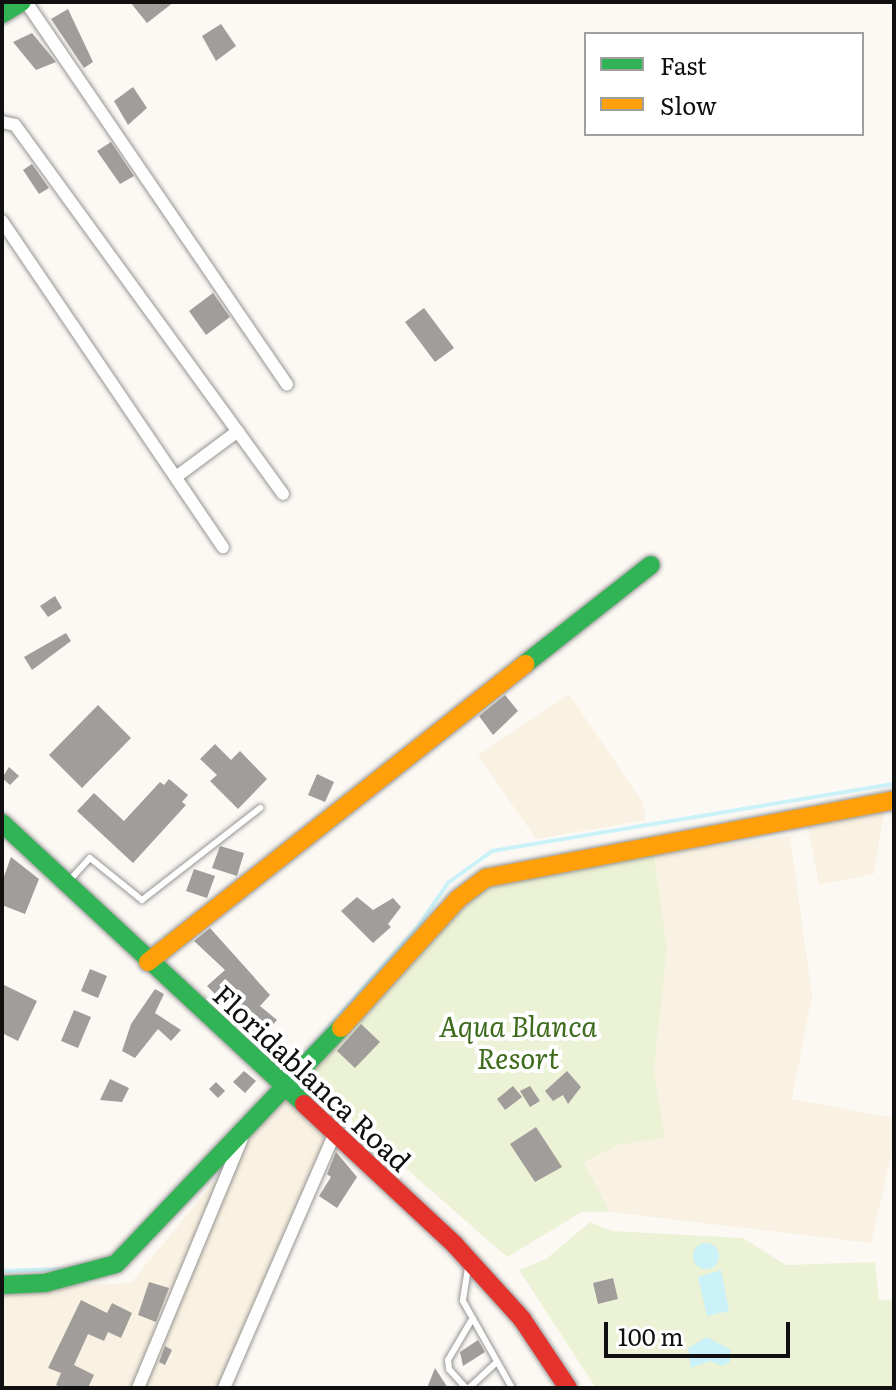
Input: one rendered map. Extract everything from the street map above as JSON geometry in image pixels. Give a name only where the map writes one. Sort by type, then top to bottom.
[{"type":"street","points":[[2,14],[24,2],[287,385]]},
{"type":"street","points":[[2,122],[15,125],[283,494]]},
{"type":"street","points":[[2,221],[223,547]]},
{"type":"street","points":[[176,477],[238,431]]},
{"type":"street","points":[[148,962],[651,565]]},
{"type":"street","points":[[2,1285],[45,1283],[116,1264],[285,1090],[458,899],[486,878],[894,800]]},
{"type":"street","name":"Floridablanca Road","points":[[2,823],[470,1261],[522,1319],[568,1388]]},
{"type":"street","points":[[138,1388],[243,1134]]},
{"type":"street","points":[[224,1388],[334,1135]]},
{"type":"lane","points":[[66,885],[90,858],[142,900],[260,808]]},
{"type":"lane","points":[[470,1261],[462,1291],[471,1321],[512,1388]]},
{"type":"lane","points":[[471,1321],[448,1360],[449,1369],[467,1388],[496,1363]]},
{"type":"shaded area","points":[[569,694],[643,803],[646,820],[536,839],[478,755]]},
{"type":"shaded area","points":[[885,807],[874,874],[819,885],[807,822]]},
{"type":"shaded area","points":[[790,836],[812,996],[792,1099],[894,1118],[894,1142],[871,1243],[610,1212],[584,1164],[618,1145],[665,1138],[654,1071],[667,949],[654,855]]},
{"type":"shaded area","points":[[284,1096],[330,1136],[223,1388],[2,1388],[2,1288],[131,1283]]},
{"type":"green space","name":"Aqua Blanca Resort","points":[[654,855],[667,949],[654,1071],[665,1138],[618,1145],[584,1163],[610,1212],[582,1212],[507,1257],[302,1077],[431,933],[483,888],[555,866]]},
{"type":"green space","points":[[590,1222],[612,1231],[743,1238],[786,1265],[875,1262],[879,1300],[894,1299],[894,1388],[596,1388],[519,1270],[546,1259]]},
{"type":"water","points":[[706,1243],[715,1247],[719,1256],[715,1265],[706,1269],[697,1265],[693,1256],[697,1247]]},
{"type":"water","points":[[721,1270],[729,1311],[707,1316],[698,1277]]},
{"type":"water","points":[[707,1337],[731,1350],[730,1362],[722,1366],[710,1361],[691,1368],[688,1348]]},
{"type":"building","points":[[130,2],[174,2],[147,23]]},
{"type":"building","points":[[68,9],[93,62],[84,68],[51,19]]},
{"type":"building","points":[[221,24],[236,46],[216,61],[202,36]]},
{"type":"building","points":[[32,33],[56,62],[36,70],[13,42]]},
{"type":"building","points":[[133,87],[147,108],[128,125],[114,101]]},
{"type":"building","points":[[111,142],[134,176],[120,184],[97,151]]},
{"type":"building","points":[[32,164],[49,188],[39,194],[23,170]]},
{"type":"building","points":[[213,293],[230,317],[206,335],[189,311]]},
{"type":"building","points":[[424,308],[454,348],[435,362],[405,322]]},
{"type":"building","points":[[55,596],[62,608],[48,617],[40,606]]},
{"type":"building","points":[[66,633],[71,641],[32,670],[24,657]]},
{"type":"building","points":[[505,695],[518,711],[493,735],[479,716]]},
{"type":"building","points":[[98,705],[131,738],[82,788],[49,755]]},
{"type":"building","points":[[215,744],[231,760],[240,751],[267,779],[238,809],[210,781],[217,775],[200,759]]},
{"type":"building","points":[[9,767],[19,776],[10,785],[2,778]]},
{"type":"building","points":[[317,774],[334,782],[325,802],[308,795]]},
{"type":"building","points":[[169,779],[188,795],[182,802],[186,805],[133,863],[77,811],[94,793],[124,821],[160,782],[164,785]]},
{"type":"building","points":[[220,846],[244,853],[237,876],[212,868]]},
{"type":"building","points":[[11,857],[39,879],[25,914],[2,905],[2,882]]},
{"type":"building","points":[[194,869],[215,876],[207,898],[186,891]]},
{"type":"building","points":[[357,897],[373,910],[393,898],[401,907],[388,924],[391,927],[373,943],[341,911]]},
{"type":"building","points":[[210,928],[270,995],[260,1006],[277,1020],[260,1039],[207,986],[225,970],[194,941]]},
{"type":"building","points":[[90,969],[107,976],[98,998],[81,991]]},
{"type":"building","points":[[2,984],[37,1001],[18,1041],[2,1033]]},
{"type":"building","points":[[155,989],[164,994],[155,1013],[181,1030],[171,1041],[158,1029],[135,1058],[122,1051],[131,1024]]},
{"type":"building","points":[[74,1010],[91,1017],[78,1048],[61,1041]]},
{"type":"building","points":[[361,1024],[380,1042],[355,1068],[337,1051]]},
{"type":"building","points":[[244,1071],[256,1081],[245,1093],[233,1082]]},
{"type":"building","points":[[567,1071],[581,1087],[568,1104],[563,1095],[553,1101],[545,1091]]},
{"type":"building","points":[[110,1079],[129,1088],[122,1102],[100,1100]]},
{"type":"building","points":[[216,1082],[225,1091],[218,1098],[209,1089]]},
{"type":"building","points":[[513,1086],[522,1097],[505,1110],[497,1099]]},
{"type":"building","points":[[530,1086],[540,1101],[530,1107],[520,1091]]},
{"type":"building","points":[[536,1127],[562,1167],[535,1182],[510,1144]]},
{"type":"building","points":[[336,1152],[357,1177],[337,1208],[319,1196],[331,1177],[327,1174]]},
{"type":"building","points":[[613,1278],[618,1299],[598,1304],[593,1283]]},
{"type":"building","points":[[149,1282],[169,1288],[156,1322],[138,1315]]},
{"type":"building","points":[[81,1300],[107,1313],[112,1303],[132,1313],[121,1338],[108,1332],[104,1341],[88,1334],[74,1365],[94,1375],[88,1388],[64,1388],[56,1385],[61,1373],[48,1368]]},
{"type":"building","points":[[478,1340],[485,1352],[463,1366],[460,1352]]},
{"type":"building","points":[[165,1346],[172,1350],[165,1365],[159,1362]]},
{"type":"building","points":[[435,1368],[448,1388],[427,1388]]},
{"type":"waterway","points":[[295,1065],[420,924],[448,883],[492,851],[894,784]]},
{"type":"waterway","points":[[2,1271],[64,1269]]},
{"type":"traffic: fast","points":[[2,14],[22,2]]},
{"type":"traffic: fast","points":[[525,664],[651,565]]},
{"type":"traffic: fast","points":[[2,823],[304,1104]]},
{"type":"traffic: fast","points":[[2,1285],[45,1283],[116,1264],[341,1028]]},
{"type":"traffic: slow","points":[[148,962],[525,664]]},
{"type":"traffic: slow","points":[[341,1028],[458,899],[486,878],[894,800]]},
{"type":"traffic: jam","points":[[304,1104],[455,1245],[522,1319],[568,1388]]}]
